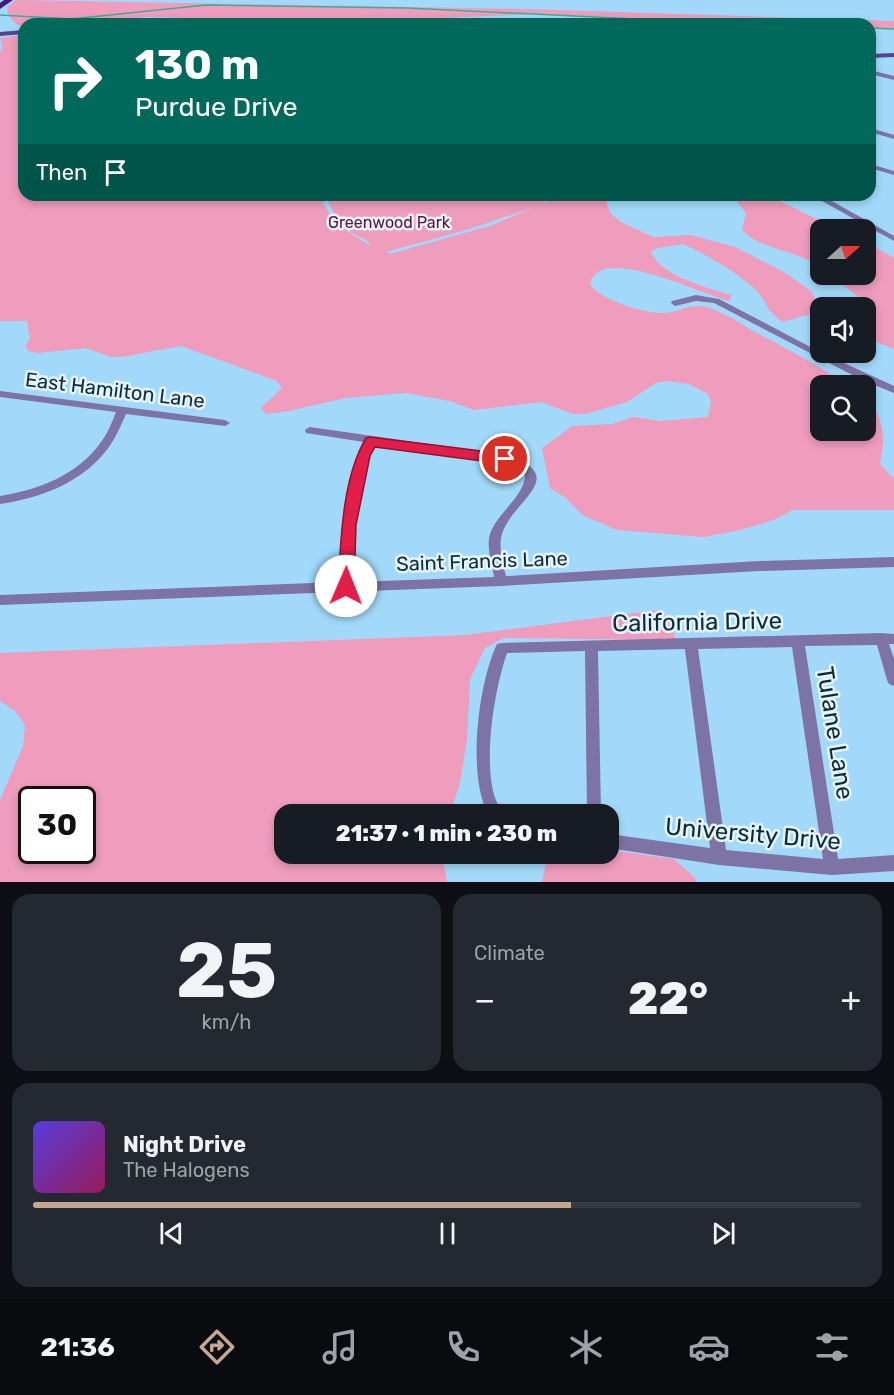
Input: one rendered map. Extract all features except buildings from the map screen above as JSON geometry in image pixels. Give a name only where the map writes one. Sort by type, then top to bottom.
[{"type":"main road","points":[[0,7],[9,0]]},
{"type":"main road","points":[[0,34],[18,32]]},
{"type":"main road","points":[[876,56],[894,55]]},
{"type":"street","points":[[876,74],[894,78]]},
{"type":"street","points":[[876,132],[894,137]]},
{"type":"street","points":[[876,168],[894,173]]},
{"type":"street","points":[[826,201],[894,239]]},
{"type":"street","points":[[675,303],[696,298],[716,301],[894,390]]},
{"type":"street","name":"East Hamilton Lane","points":[[0,394],[225,423]]},
{"type":"street","points":[[0,500],[41,490],[80,469],[104,445],[123,409]]},
{"type":"street","points":[[310,431],[505,459],[519,463],[532,472],[533,479],[530,486],[507,515],[495,537],[501,581]]},
{"type":"street","points":[[346,586],[349,525],[363,456],[370,441]]},
{"type":"street","name":"Saint Francis Lane","points":[[0,600],[501,581],[759,566],[894,562]]},
{"type":"street","points":[[888,639],[894,680]]},
{"type":"street","name":"California Drive","points":[[488,804],[484,793],[484,735],[494,665],[501,648],[888,639]]},
{"type":"street","name":"Tulane Lane","points":[[798,642],[832,867]]},
{"type":"street","points":[[691,644],[719,856]]},
{"type":"street","points":[[591,647],[594,804]]},
{"type":"street","name":"University Drive","points":[[619,842],[719,856],[832,867],[894,863]]},
{"type":"green space","points":[[16,0],[530,9],[803,18],[630,18],[535,14],[445,18],[18,18],[18,25],[10,17],[7,7]]},
{"type":"green space","points":[[876,20],[894,21],[894,29],[876,28]]},
{"type":"green space","name":"Greenwood Park","points":[[18,36],[18,201],[323,201],[328,212],[340,225],[371,246],[343,225],[328,201],[545,201],[543,204],[548,201],[607,201],[611,214],[621,222],[653,237],[691,235],[735,247],[784,272],[811,291],[814,297],[810,297],[810,314],[783,322],[773,314],[756,290],[741,277],[683,244],[657,248],[651,252],[664,268],[698,285],[731,295],[730,301],[677,282],[631,270],[612,268],[598,272],[590,284],[595,290],[613,300],[647,311],[665,313],[696,306],[715,310],[831,375],[810,375],[810,441],[876,441],[876,411],[883,437],[880,464],[894,479],[894,510],[792,510],[774,520],[704,537],[617,530],[582,515],[566,498],[550,488],[542,448],[572,426],[612,424],[633,417],[660,421],[708,417],[711,402],[708,394],[689,384],[666,381],[656,383],[627,402],[585,414],[573,414],[541,402],[474,410],[450,401],[406,393],[345,398],[266,414],[261,408],[282,388],[277,381],[181,346],[122,357],[111,357],[85,348],[38,353],[28,351],[25,346],[30,339],[27,321],[0,321],[0,53],[2,47],[0,38]],"holes":[[[532,208],[493,225],[390,254],[386,252],[466,230]]]},
{"type":"green space","points":[[737,201],[779,201],[816,219],[810,219],[810,261],[760,242],[742,230],[746,213]]},
{"type":"green space","points":[[876,248],[894,258],[894,349],[876,342],[876,297],[859,297],[843,285],[876,285]]},
{"type":"green space","points":[[658,610],[668,617],[676,640],[503,638],[485,648],[470,679],[467,740],[460,783],[453,804],[274,804],[274,864],[444,864],[447,882],[0,882],[0,800],[23,746],[25,725],[15,711],[0,701],[0,653],[465,635]]},
{"type":"green space","points":[[619,851],[674,859],[695,878],[696,882],[542,882],[546,864],[619,864]]},
{"type":"waterway","points":[[81,18],[206,5],[407,8],[614,18]]},
{"type":"waterway","points":[[0,15],[53,18]]},
{"type":"waterway","points":[[876,28],[894,29]]},
{"type":"route","points":[[346,586],[347,540],[354,494],[363,456],[370,441],[505,459]]}]
